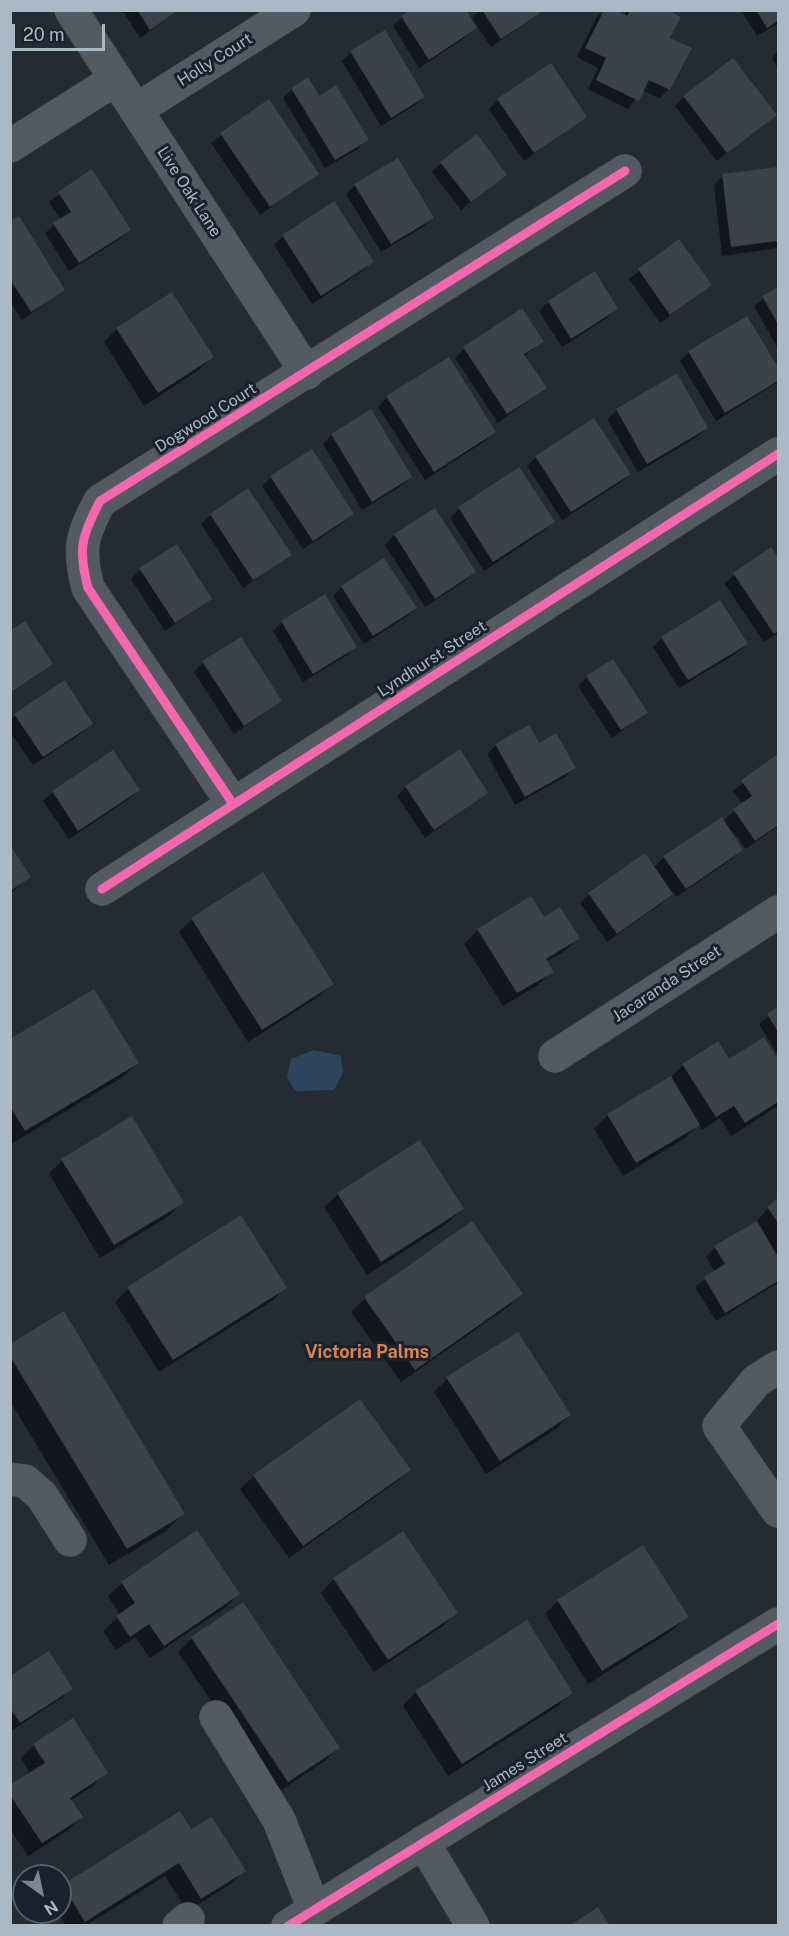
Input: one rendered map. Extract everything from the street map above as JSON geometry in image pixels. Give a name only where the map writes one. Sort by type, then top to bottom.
[{"type":"street","name":"Live Oak Lane","points":[[71,10],[307,373]]},
{"type":"street","name":"Holly Court","points":[[136,110],[294,10]]},
{"type":"street","points":[[10,146],[116,79]]},
{"type":"street","name":"Dogwood Court","points":[[233,804],[88,588],[80,558],[87,524],[100,501],[625,171]]},
{"type":"street","name":"Lyndhurst Street","points":[[102,889],[778,454]]},
{"type":"street","name":"Jacaranda Street","points":[[555,1056],[778,912]]},
{"type":"street","points":[[767,1374],[719,1426],[778,1511]]},
{"type":"street","points":[[10,1479],[25,1481],[42,1496],[70,1540]]},
{"type":"street","name":"James Street","points":[[301,1918],[778,1624]]},
{"type":"street","points":[[216,1717],[279,1820],[301,1918]]},
{"type":"street","points":[[423,1842],[473,1926]]},
{"type":"water","points":[[314,1050],[341,1056],[343,1073],[334,1090],[296,1091],[287,1078],[291,1059]]},
{"type":"building","points":[[137,10],[179,10],[150,30]]},
{"type":"building","points":[[410,10],[466,10],[477,28],[429,60],[401,16]]},
{"type":"building","points":[[482,10],[545,10],[501,39]]},
{"type":"building","points":[[604,10],[616,10],[627,16],[630,10],[668,10],[681,17],[670,38],[692,48],[670,90],[649,80],[639,101],[596,80],[606,58],[585,48]]},
{"type":"building","points":[[756,10],[778,10],[778,21],[767,28]]},
{"type":"building","points":[[385,30],[425,97],[391,118],[350,51]]},
{"type":"building","points":[[733,58],[777,115],[727,153],[683,96]]},
{"type":"building","points":[[551,63],[587,117],[534,153],[497,99]]},
{"type":"building","points":[[308,77],[319,96],[336,85],[369,140],[335,160],[291,88]]},
{"type":"building","points":[[269,99],[319,174],[270,207],[220,133]]},
{"type":"building","points":[[477,134],[507,175],[471,202],[440,162]]},
{"type":"building","points":[[398,158],[434,218],[391,244],[354,184]]},
{"type":"building","points":[[778,167],[778,241],[731,247],[722,174]]},
{"type":"building","points":[[92,169],[131,230],[79,263],[53,223],[71,212],[58,192]]},
{"type":"building","points":[[334,201],[374,262],[321,296],[282,235]]},
{"type":"building","points":[[19,216],[65,290],[31,312],[10,279],[10,221]]},
{"type":"building","points":[[679,239],[712,285],[670,315],[638,269]]},
{"type":"building","points":[[595,271],[618,309],[571,339],[548,301]]},
{"type":"building","points":[[778,287],[778,324],[762,296]]},
{"type":"building","points":[[172,292],[214,357],[158,393],[116,328]]},
{"type":"building","points":[[522,308],[544,342],[524,354],[547,388],[507,414],[463,347]]},
{"type":"building","points":[[747,316],[778,367],[778,381],[725,413],[688,351]]},
{"type":"building","points":[[449,357],[496,432],[434,472],[386,396]]},
{"type":"building","points":[[677,373],[708,428],[647,464],[616,409]]},
{"type":"building","points":[[371,409],[412,477],[372,502],[331,434]]},
{"type":"building","points":[[594,418],[631,474],[571,512],[535,456]]},
{"type":"building","points":[[312,449],[354,514],[313,541],[270,476]]},
{"type":"building","points":[[519,467],[555,522],[493,562],[458,507]]},
{"type":"building","points":[[248,488],[292,555],[253,580],[210,514]]},
{"type":"building","points":[[435,508],[476,572],[435,599],[394,534]]},
{"type":"building","points":[[177,544],[212,599],[175,623],[139,568]]},
{"type":"building","points":[[771,547],[778,557],[778,631],[774,634],[733,573]]},
{"type":"building","points":[[384,558],[417,608],[373,636],[341,586]]},
{"type":"building","points":[[325,594],[357,647],[313,674],[281,621]]},
{"type":"building","points":[[720,600],[748,644],[688,680],[661,637]]},
{"type":"building","points":[[25,621],[53,664],[10,693],[10,631]]},
{"type":"building","points":[[241,637],[282,701],[244,726],[202,661]]},
{"type":"building","points":[[613,659],[648,713],[621,730],[586,676]]},
{"type":"building","points":[[65,680],[93,724],[43,757],[14,714]]},
{"type":"building","points":[[529,725],[539,743],[556,733],[576,768],[525,797],[495,744]]},
{"type":"building","points":[[460,749],[488,793],[434,830],[405,786]]},
{"type":"building","points":[[113,750],[140,790],[78,831],[52,791]]},
{"type":"building","points":[[778,754],[778,825],[755,841],[733,809],[752,796],[741,780]]},
{"type":"building","points":[[722,817],[743,850],[686,889],[663,856]]},
{"type":"building","points":[[10,845],[31,877],[10,891]]},
{"type":"building","points":[[645,853],[673,894],[617,934],[588,893]]},
{"type":"building","points":[[263,872],[334,984],[262,1030],[191,918]]},
{"type":"building","points":[[531,896],[544,917],[560,907],[580,938],[546,959],[554,972],[517,993],[477,929]]},
{"type":"building","points":[[94,989],[139,1063],[25,1131],[10,1107],[10,1039]]},
{"type":"building","points":[[778,1006],[778,1032],[767,1014]]},
{"type":"building","points":[[764,1037],[778,1059],[778,1102],[745,1123],[734,1106],[716,1117],[682,1064],[718,1041],[729,1059]]},
{"type":"building","points":[[671,1076],[700,1125],[636,1163],[607,1114]]},
{"type":"building","points":[[132,1116],[184,1203],[114,1245],[61,1159]]},
{"type":"building","points":[[420,1140],[464,1209],[381,1262],[337,1193]]},
{"type":"building","points":[[778,1198],[778,1223],[767,1207]]},
{"type":"building","points":[[241,1215],[287,1288],[173,1360],[127,1287]]},
{"type":"building","points":[[472,1221],[523,1294],[415,1370],[364,1297]]},
{"type":"building","points":[[757,1221],[778,1257],[778,1281],[725,1313],[704,1277],[725,1264],[714,1246]]},
{"type":"building","points":[[64,1311],[185,1514],[127,1549],[10,1356],[10,1344]]},
{"type":"building","points":[[518,1332],[571,1415],[500,1461],[446,1377]]},
{"type":"building","points":[[360,1399],[411,1470],[303,1546],[253,1475]]},
{"type":"building","points":[[197,1530],[240,1594],[164,1646],[149,1624],[130,1637],[116,1616],[135,1603],[121,1582]]},
{"type":"building","points":[[403,1531],[458,1613],[388,1660],[333,1578]]},
{"type":"building","points":[[643,1545],[689,1617],[602,1671],[557,1600]]},
{"type":"building","points":[[243,1602],[340,1748],[288,1782],[191,1637]]},
{"type":"building","points":[[527,1620],[573,1693],[462,1764],[415,1691]]},
{"type":"building","points":[[49,1651],[73,1689],[20,1723],[10,1708],[10,1676]]},
{"type":"building","points":[[73,1718],[108,1773],[70,1798],[83,1817],[42,1843],[10,1795],[10,1785],[45,1763],[33,1744]]},
{"type":"building","points":[[180,1811],[191,1829],[212,1817],[246,1871],[201,1899],[179,1863],[85,1922],[72,1901],[72,1879]]},
{"type":"building","points":[[598,1907],[610,1926],[569,1926]]},
{"type":"cycle path","points":[[233,804],[88,588],[83,563],[83,543],[100,501],[625,171]]},
{"type":"cycle path","points":[[102,889],[778,454]]},
{"type":"cycle path","points":[[288,1926],[778,1624]]},
{"type":"district","name":"Victoria Palms","points":[[367,1352]]}]
